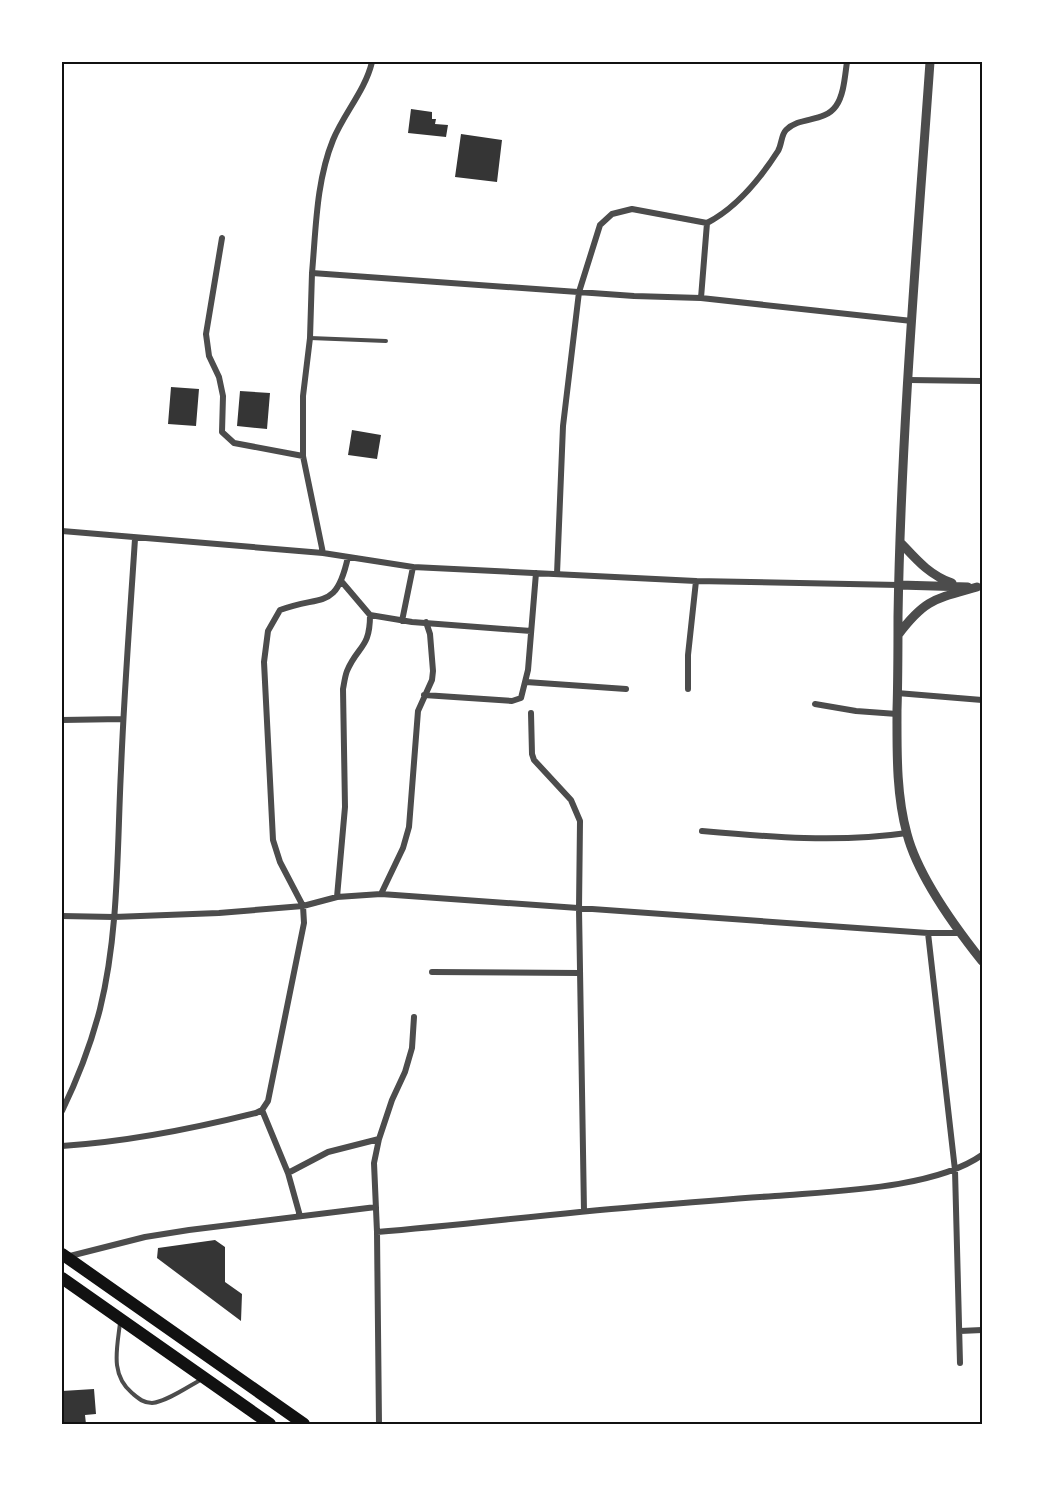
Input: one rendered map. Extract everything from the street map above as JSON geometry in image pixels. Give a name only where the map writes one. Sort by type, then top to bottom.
[{"type":"main road","points":[[64,1256],[304,1425]]},
{"type":"main road","points":[[62,1278],[270,1425]]},
{"type":"street","points":[[323,553],[303,456],[303,396],[310,338],[317,215],[324,165],[334,138],[354,104],[372,62]]},
{"type":"street","points":[[557,574],[563,426],[579,292],[600,225],[612,214],[632,208],[707,223],[723,215],[736,205],[779,149],[784,132],[795,123],[827,115],[834,108],[839,100],[847,62]]},
{"type":"street","points":[[930,62],[912,321],[900,542],[896,742],[907,833],[929,882],[960,933],[982,961]]},
{"type":"street","points":[[701,298],[707,223]]},
{"type":"street","points":[[222,238],[206,334],[209,356],[219,377],[223,396],[222,432],[234,443],[303,456]]},
{"type":"street","points":[[312,273],[579,292],[701,298],[912,321]]},
{"type":"street","points":[[909,380],[982,381]]},
{"type":"street","points":[[62,531],[135,539],[323,553],[413,567],[696,581],[980,587]]},
{"type":"street","points":[[62,1111],[90,1043],[110,960],[135,539]]},
{"type":"street","points":[[900,542],[927,570],[940,579],[963,587]]},
{"type":"street","points":[[62,1146],[96,1144],[172,1132],[247,1115],[262,1110],[268,1101],[304,932],[303,906],[280,862],[273,840],[264,662],[268,631],[280,610],[326,598],[335,592],[342,582],[348,557]]},
{"type":"street","points":[[402,621],[413,567]]},
{"type":"street","points":[[424,695],[512,701],[521,698],[526,682],[536,573]]},
{"type":"street","points":[[688,689],[688,654],[696,581]]},
{"type":"street","points":[[342,582],[370,615],[402,621],[531,631]]},
{"type":"street","points":[[898,635],[912,615],[926,604],[939,598],[980,587]]},
{"type":"street","points":[[338,897],[345,807],[344,690],[346,672],[370,633],[370,615]]},
{"type":"street","points":[[381,894],[403,848],[409,827],[418,711],[432,680],[433,671],[430,634],[426,622]]},
{"type":"street","points":[[526,682],[626,689]]},
{"type":"street","points":[[897,693],[982,700]]},
{"type":"street","points":[[815,704],[856,711],[897,714]]},
{"type":"street","points":[[531,713],[534,760],[572,800],[580,821],[579,909],[584,1211]]},
{"type":"street","points":[[62,720],[123,719]]},
{"type":"street","points":[[702,831],[834,839],[874,838],[907,833]]},
{"type":"street","points":[[62,916],[114,917],[219,913],[303,906],[338,897],[381,894],[928,933],[960,933]]},
{"type":"street","points":[[928,933],[955,1170],[960,1363]]},
{"type":"street","points":[[432,972],[580,973]]},
{"type":"street","points":[[379,1425],[374,1163],[379,1139],[412,1048],[414,1017]]},
{"type":"street","points":[[262,1110],[288,1173],[300,1216]]},
{"type":"street","points":[[288,1173],[328,1152],[379,1139]]},
{"type":"street","points":[[377,1232],[456,1226],[584,1211],[836,1191],[896,1184],[936,1177],[955,1170],[982,1155]]},
{"type":"street","points":[[64,1256],[145,1237],[189,1230],[376,1207]]},
{"type":"street","points":[[960,1330],[982,1330]]},
{"type":"lane","points":[[310,338],[386,341]]},
{"type":"lane","points":[[120,1320],[117,1369],[124,1386],[141,1400],[151,1403],[162,1400],[202,1379]]},
{"type":"building","points":[[411,109],[432,112],[432,119],[436,119],[435,124],[448,125],[446,137],[408,133]]},
{"type":"building","points":[[461,134],[502,140],[497,182],[455,177]]},
{"type":"building","points":[[171,387],[199,389],[196,426],[168,424]]},
{"type":"building","points":[[240,391],[270,393],[267,429],[237,426]]},
{"type":"building","points":[[352,430],[381,435],[377,459],[348,455]]},
{"type":"building","points":[[215,1240],[225,1247],[225,1282],[242,1294],[241,1321],[157,1258],[158,1248]]},
{"type":"building","points":[[94,1389],[96,1414],[85,1415],[86,1424],[62,1424],[62,1391]]}]
